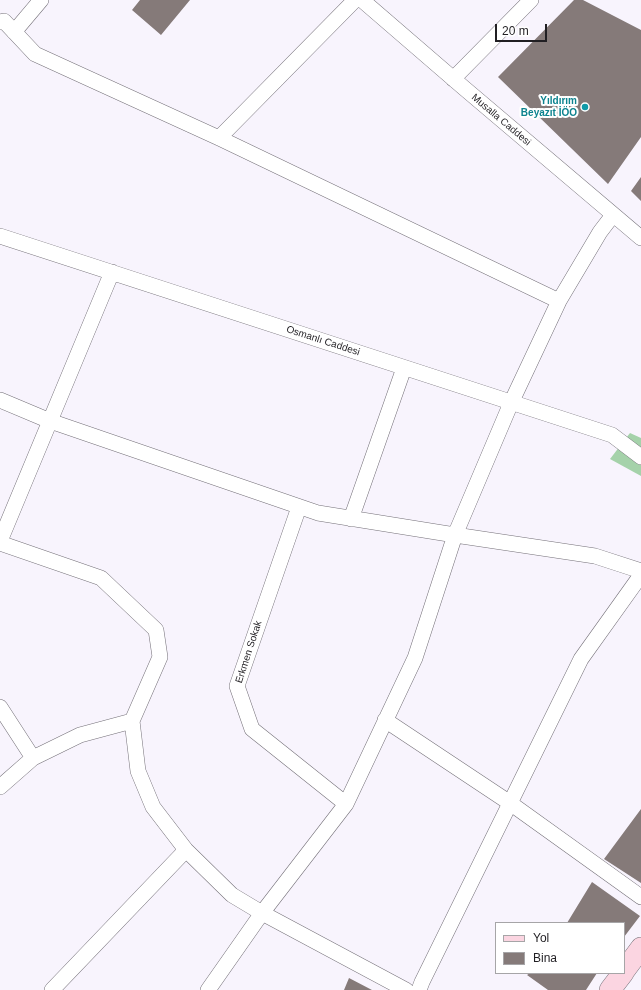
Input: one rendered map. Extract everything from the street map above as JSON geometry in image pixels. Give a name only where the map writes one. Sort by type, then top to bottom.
[{"type":"main road","points":[[625,969],[641,948]]},
{"type":"main road","points":[[610,990],[622,974]]},
{"type":"street","points":[[14,32],[41,0]]},
{"type":"street","points":[[219,138],[355,0]]},
{"type":"street","name":"Musalla Caddesi","points":[[362,0],[641,238]]},
{"type":"street","points":[[453,79],[531,0]]},
{"type":"street","points":[[0,22],[4,21],[35,54],[219,138],[558,300]]},
{"type":"street","points":[[208,990],[262,913],[346,804],[415,658],[455,536],[511,403],[558,300],[600,232],[613,215]]},
{"type":"street","name":"Osmanlı Caddesi","points":[[0,236],[612,435],[641,457]]},
{"type":"street","points":[[112,272],[0,542],[102,578],[156,630],[160,657],[132,721],[138,771],[153,807],[186,850],[232,895],[262,913],[406,990]]},
{"type":"street","points":[[351,519],[404,368]]},
{"type":"street","points":[[0,400],[50,421],[318,513],[455,536],[595,556],[641,571]]},
{"type":"street","name":"Erkmen Sokak","points":[[298,507],[237,686],[252,728],[346,804]]},
{"type":"street","points":[[419,990],[581,660],[641,574]]},
{"type":"street","points":[[0,707],[33,758]]},
{"type":"street","points":[[385,720],[510,803],[641,897]]},
{"type":"street","points":[[0,787],[33,758],[80,735],[132,721]]},
{"type":"street","points":[[52,990],[186,850]]},
{"type":"green space","points":[[630,433],[641,438],[641,476],[610,459]]},
{"type":"building","points":[[140,0],[190,0],[161,35],[132,10]]},
{"type":"building","name":"Yıldırım Beyazıt İÖO","points":[[574,0],[583,0],[641,30],[641,137],[608,184],[498,77]]},
{"type":"building","points":[[641,177],[641,201],[631,191]]},
{"type":"building","points":[[641,809],[641,883],[604,859]]},
{"type":"building","points":[[592,882],[640,916],[625,936],[625,922],[568,922]]},
{"type":"building","points":[[596,974],[586,990],[548,990],[527,975]]},
{"type":"building","points":[[349,978],[372,990],[344,990]]},
{"type":"place","name":"Yıldırım Beyazıt İÖO","points":[[585,107]]}]
